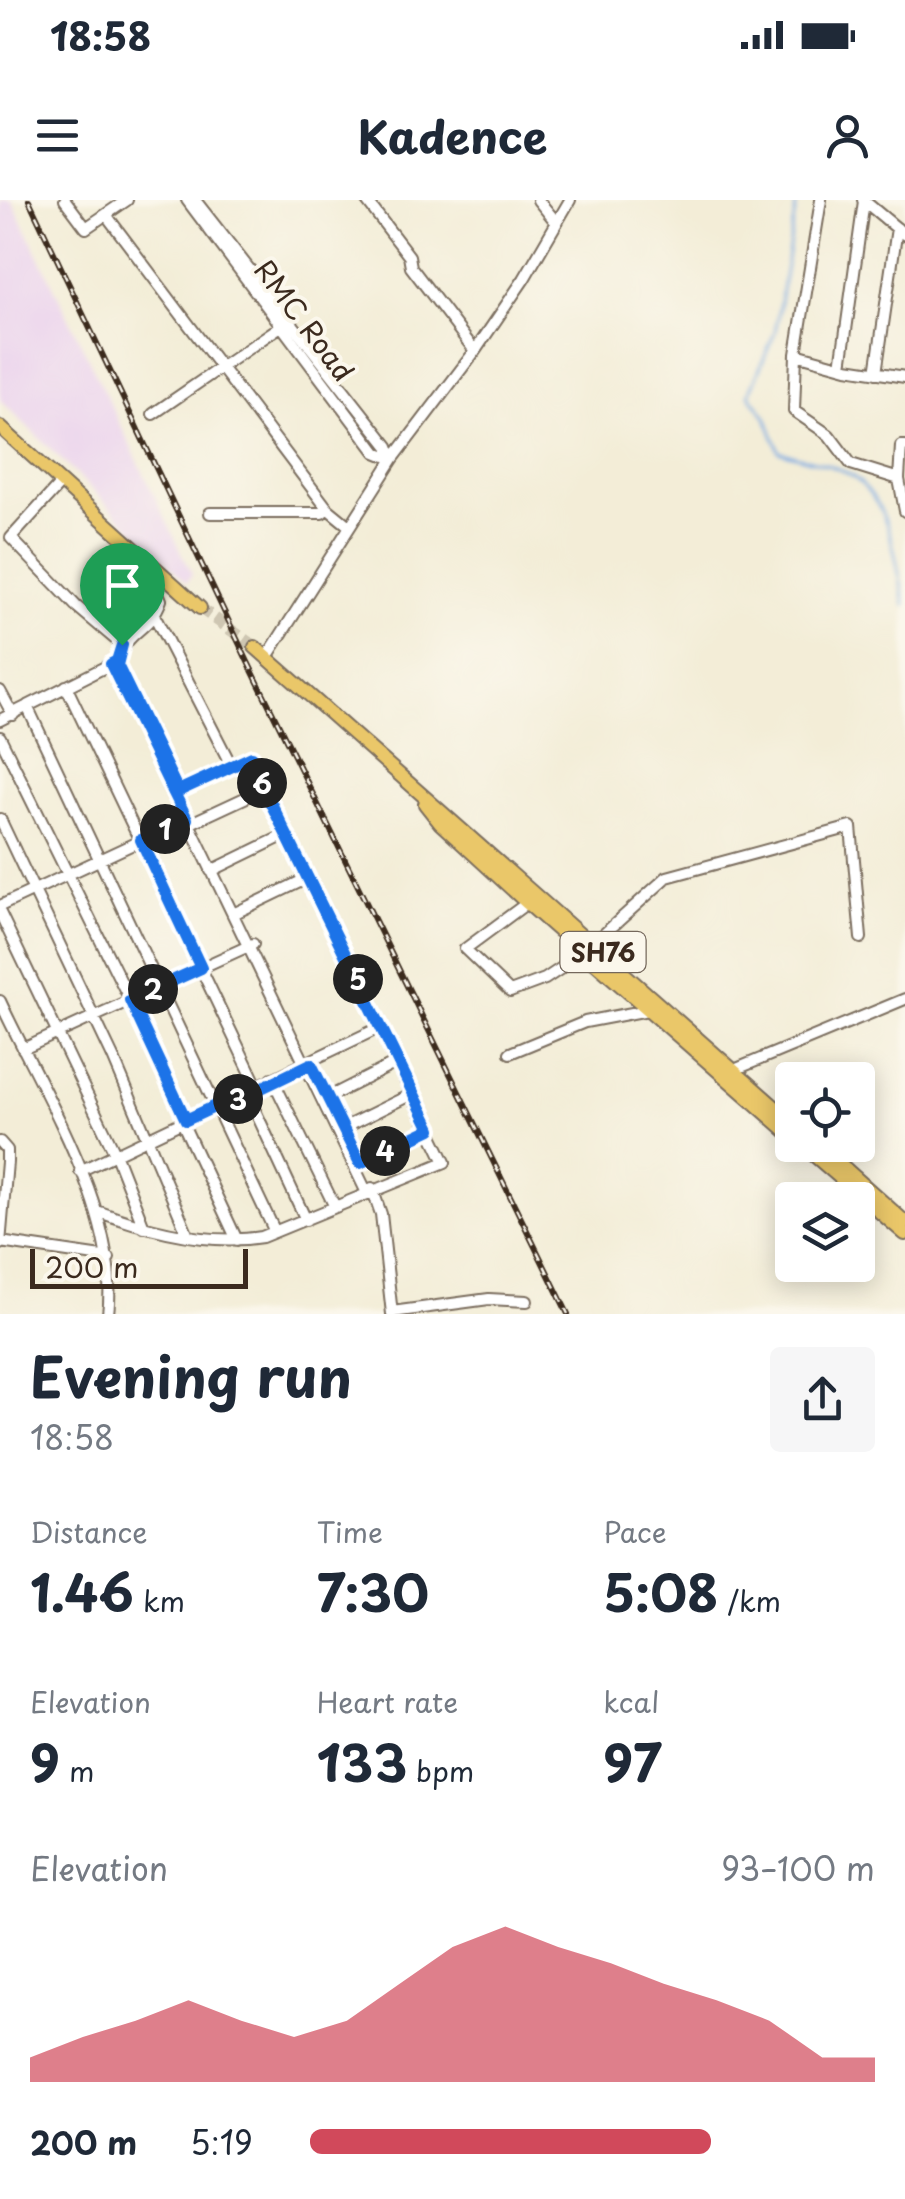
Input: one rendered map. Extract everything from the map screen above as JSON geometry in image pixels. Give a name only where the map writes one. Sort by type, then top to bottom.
[{"type":"main road","points":[[0,427],[200,608]]},
{"type":"main road","name":"SH76","points":[[256,647],[411,787],[452,818],[584,944],[775,1109]]},
{"type":"main road","points":[[411,787],[440,823],[527,903],[584,944],[648,1010],[731,1074],[775,1119]]},
{"type":"main road","points":[[822,1162],[905,1234]]},
{"type":"main road","points":[[838,1162],[905,1222]]},
{"type":"street","points":[[65,200],[86,228],[127,200]]},
{"type":"street","name":"RMC Road","points":[[187,200],[376,452],[394,459]]},
{"type":"street","name":"RMC Road","points":[[195,200],[388,446],[394,459]]},
{"type":"street","points":[[366,200],[475,351]]},
{"type":"street","points":[[538,200],[556,222]]},
{"type":"street","points":[[266,657],[348,526],[524,279],[570,200]]},
{"type":"street","points":[[821,200],[796,354],[794,412],[828,436],[851,464],[899,480]]},
{"type":"street","points":[[840,366],[863,200]]},
{"type":"street","points":[[863,200],[901,232],[876,373]]},
{"type":"street","points":[[107,216],[327,508],[348,526]]},
{"type":"street","points":[[153,414],[281,326]]},
{"type":"street","points":[[796,354],[876,373],[905,375]]},
{"type":"street","points":[[905,446],[901,446],[899,480],[905,511]]},
{"type":"street","points":[[60,484],[11,538],[76,606],[122,645]]},
{"type":"street","points":[[210,513],[322,514],[327,508]]},
{"type":"street","points":[[0,720],[117,661],[122,645],[155,617],[161,600],[155,586],[128,558],[130,548]]},
{"type":"street","points":[[155,617],[232,768]]},
{"type":"street","points":[[122,645],[117,665],[176,792]]},
{"type":"street","points":[[111,664],[380,1214],[392,1313],[489,1299],[527,1301]]},
{"type":"street","points":[[66,686],[201,968],[306,1220]]},
{"type":"street","points":[[0,692],[13,714]]},
{"type":"street","points":[[27,706],[274,1232]]},
{"type":"street","points":[[0,736],[130,1000],[236,1240]]},
{"type":"street","points":[[97,1212],[144,1227],[236,1240],[274,1232],[446,1162],[264,789],[252,757],[176,792]]},
{"type":"street","points":[[144,1227],[115,1154],[0,909],[141,840],[264,789]]},
{"type":"street","points":[[0,819],[149,1139],[188,1234]]},
{"type":"street","points":[[527,903],[465,949],[510,992],[544,979],[667,877],[851,826],[860,938]]},
{"type":"street","points":[[214,870],[287,834]]},
{"type":"street","points":[[235,913],[308,878]]},
{"type":"street","points":[[23,1049],[251,945]]},
{"type":"street","points":[[731,1074],[905,1000]]},
{"type":"street","points":[[0,1001],[47,1094],[97,1212],[109,1258],[108,1314]]},
{"type":"street","points":[[510,1053],[586,1022],[648,1010]]},
{"type":"street","points":[[81,1173],[381,1027]]},
{"type":"street","points":[[325,1099],[398,1062]]},
{"type":"street","points":[[273,1080],[335,1207]]},
{"type":"street","points":[[340,1130],[414,1093]]},
{"type":"street","points":[[357,1164],[431,1129]]},
{"type":"street","points":[[0,1142],[6,1150],[7,1162],[0,1243],[109,1258]]},
{"type":"shaded area","points":[[0,200],[12,200],[192,574],[187,582],[0,400]]},
{"type":"waterway","points":[[797,200],[775,332],[749,394],[766,417],[779,451],[837,468],[853,477],[876,502],[890,535],[905,605]]},
{"type":"tunnel","points":[[200,608],[255,647]]},
{"type":"railway","points":[[29,200],[248,662],[568,1314]]},
{"type":"route","points":[[122,645],[117,661],[111,664],[174,793],[252,757],[264,789],[431,1129],[360,1163],[311,1064],[218,1109],[216,1106],[186,1120],[130,1000],[201,968],[141,840],[187,819],[174,793],[178,791],[117,665],[122,645]]}]
